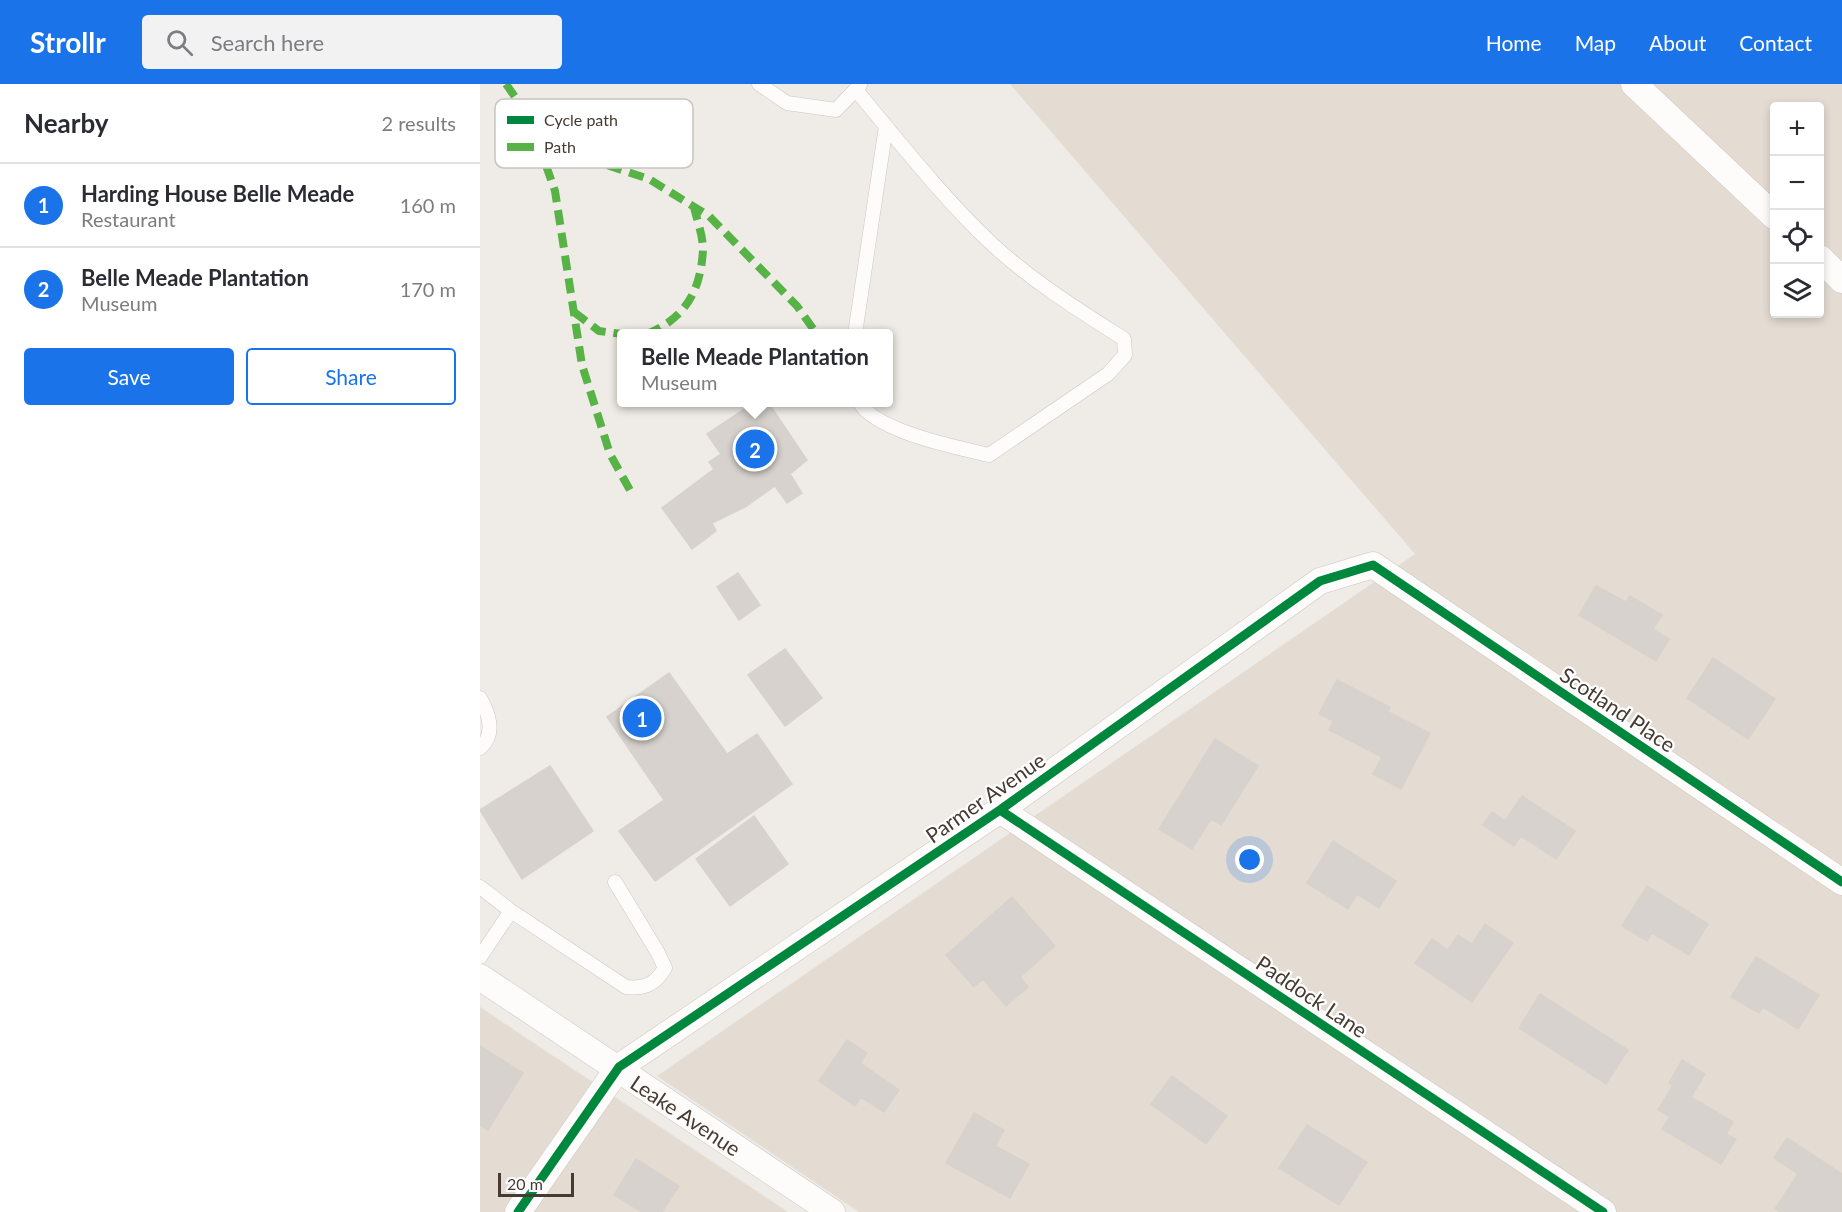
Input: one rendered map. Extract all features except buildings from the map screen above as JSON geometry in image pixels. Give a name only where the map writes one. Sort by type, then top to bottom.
[{"type":"street","points":[[1634,84],[1770,212]]},
{"type":"street","points":[[1824,262],[1842,280]]},
{"type":"street","name":"Parmer Avenue","points":[[619,1067],[1000,810],[1320,580],[1373,565]]},
{"type":"street","name":"Scotland Place","points":[[1373,565],[1842,882]]},
{"type":"street","name":"Paddock Lane","points":[[1000,810],[1603,1212]]},
{"type":"street","name":"Leake Avenue","points":[[480,977],[619,1067],[832,1212]]},
{"type":"street","points":[[518,1212],[619,1067]]},
{"type":"lane","points":[[759,84],[787,103],[836,110],[859,87],[886,126],[936,185],[994,246],[1078,310],[1124,339],[1125,355],[1108,374],[989,455],[941,443],[882,423],[864,407]]},
{"type":"lane","points":[[856,329],[886,126]]},
{"type":"lane","points":[[480,698],[487,710],[490,728],[485,744],[480,748]]},
{"type":"lane","points":[[480,887],[511,911],[626,987],[638,988],[657,981],[665,968],[615,882]]},
{"type":"lane","points":[[480,957],[511,911]]},
{"type":"shaded area","points":[[1010,84],[1842,84],[1842,1212],[859,1212],[657,1076],[1415,554]]},
{"type":"shaded area","points":[[480,1007],[788,1212],[480,1212]]},
{"type":"marked path","points":[[506,84],[516,99]]},
{"type":"marked path","points":[[547,168],[555,191],[582,365],[610,454],[631,492]]},
{"type":"marked path","points":[[616,168],[649,179],[709,216],[797,306],[813,329]]},
{"type":"marked path","points":[[657,329],[681,311],[695,290],[699,277],[703,249],[694,207]]},
{"type":"marked path","points":[[574,312],[599,331],[617,333]]},
{"type":"cycle path","points":[[518,1212],[619,1067],[1000,810],[1320,581],[1373,565],[1842,882]]},
{"type":"cycle path","points":[[1000,810],[1603,1212]]},
{"type":"place","name":"Belle Meade Plantation","points":[[755,449]]},
{"type":"place","name":"Harding House Belle Meade","points":[[642,718]]}]
